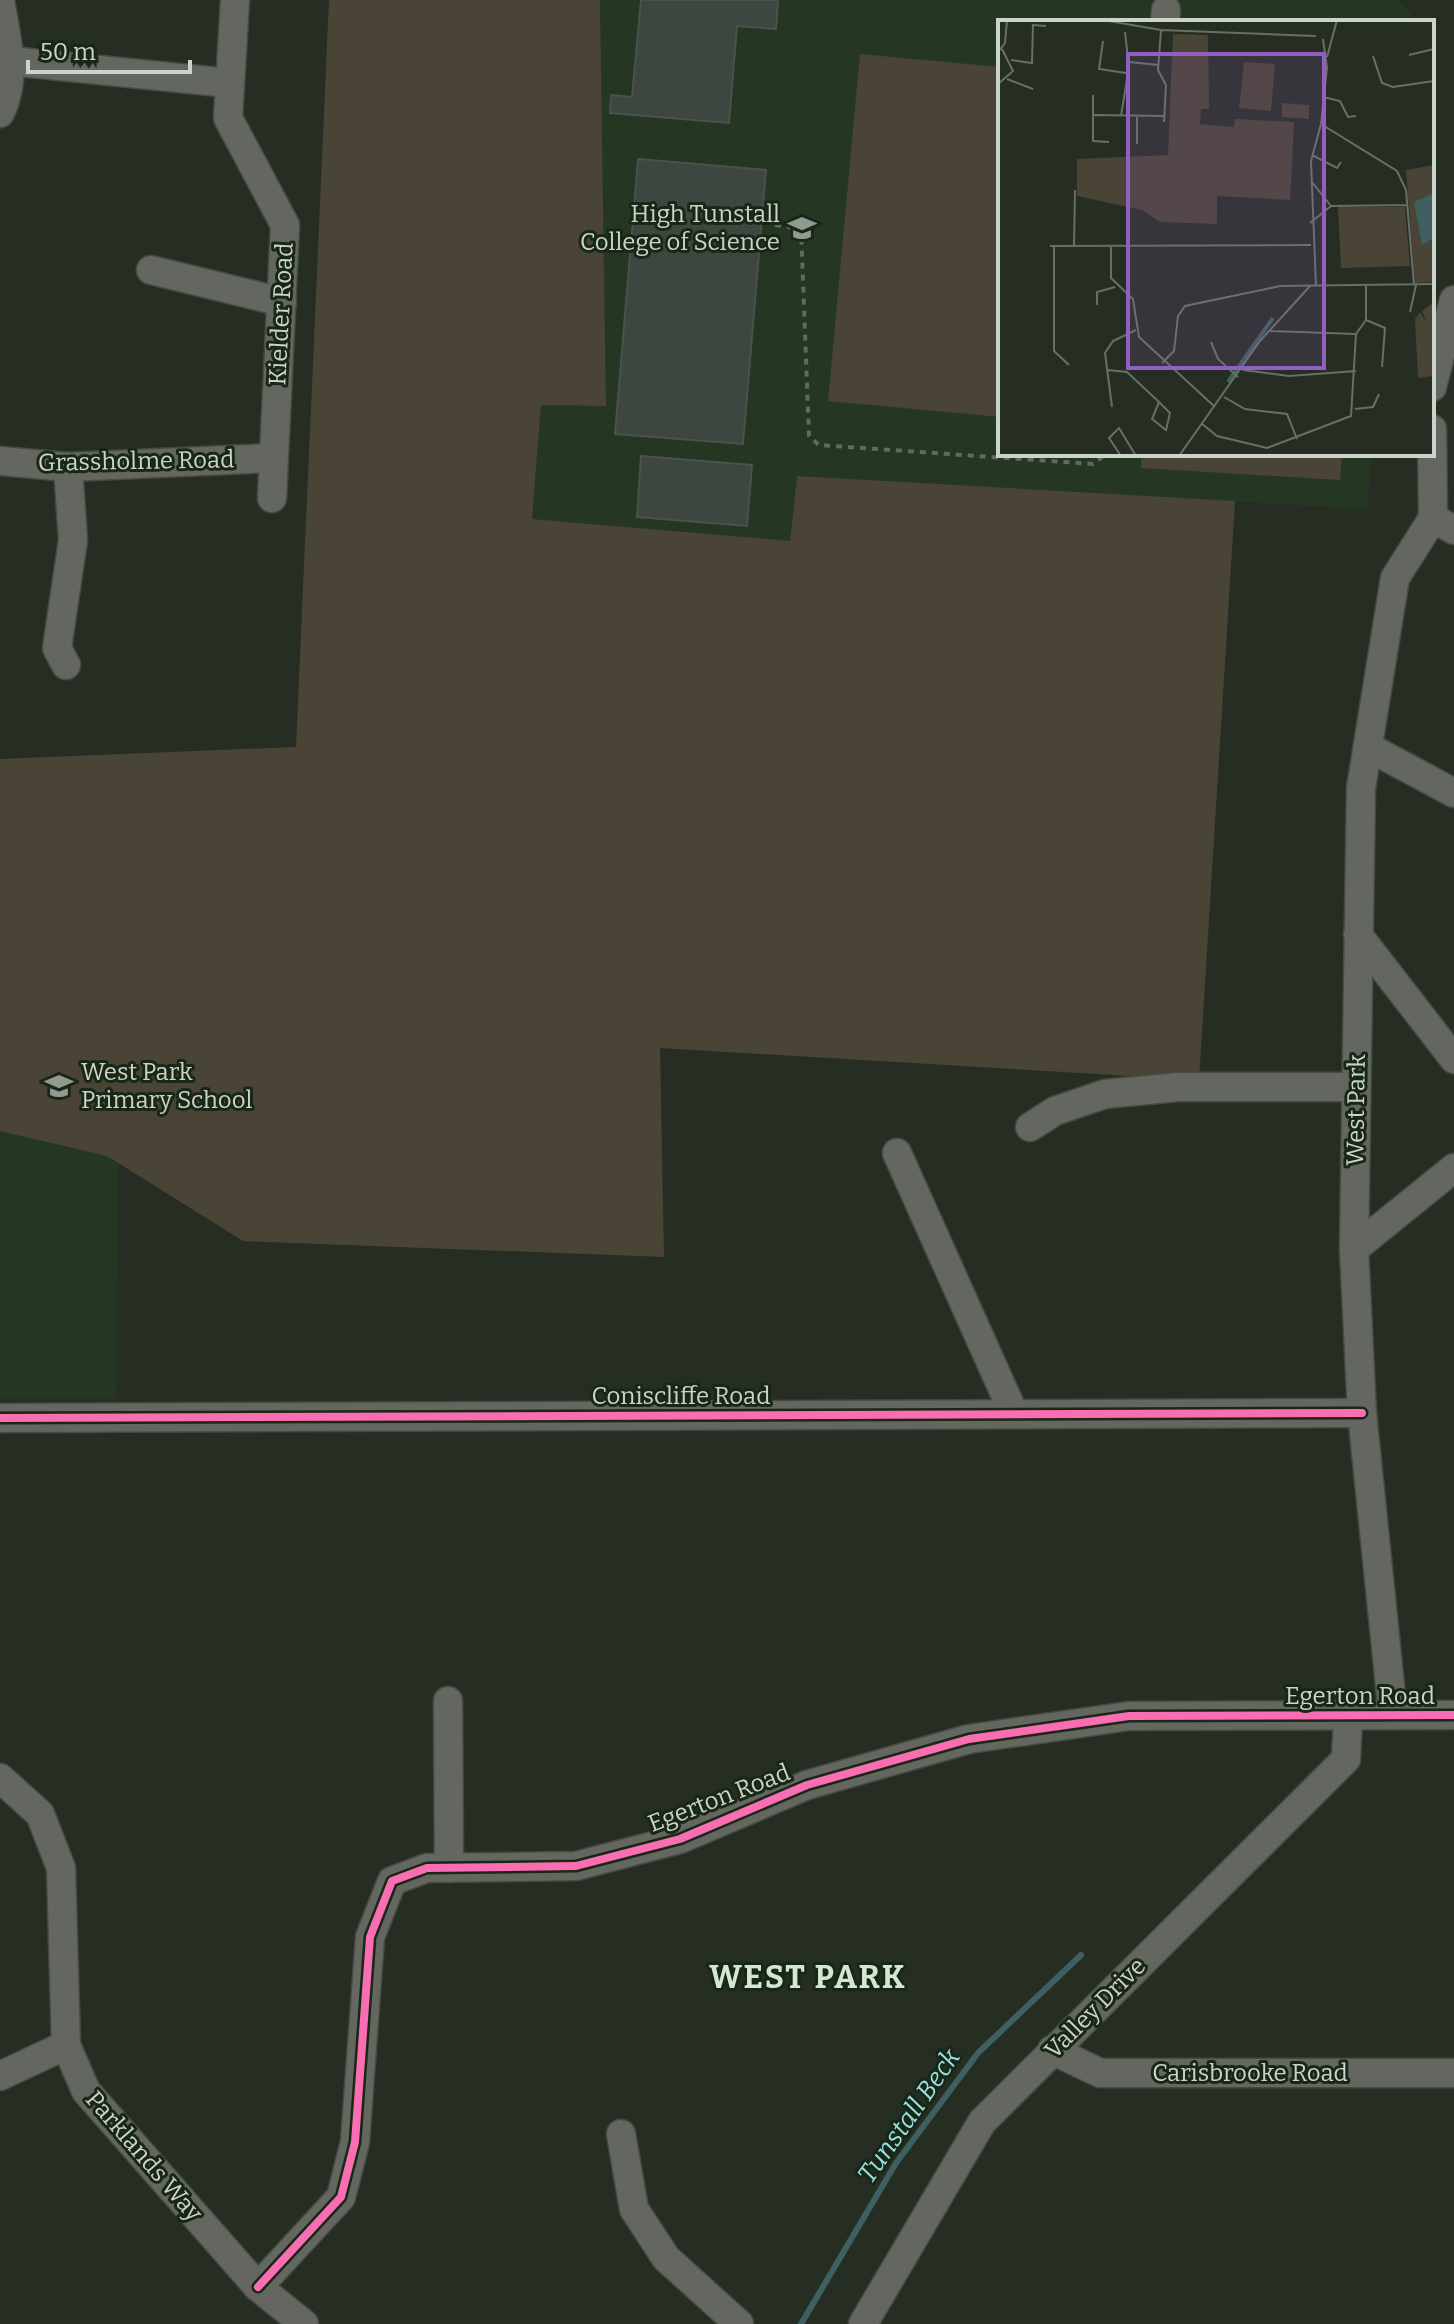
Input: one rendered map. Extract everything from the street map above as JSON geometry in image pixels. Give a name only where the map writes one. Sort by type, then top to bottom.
[{"type":"street","points":[[0,0],[10,61],[9,95],[0,113]]},
{"type":"street","name":"Kielder Road","points":[[235,0],[228,118],[285,225],[272,498]]},
{"type":"street","points":[[10,61],[229,83]]},
{"type":"street","points":[[151,270],[282,302]]},
{"type":"street","points":[[1434,380],[1453,314]]},
{"type":"street","points":[[1434,445],[1444,524]]},
{"type":"street","name":"Grassholme Road","points":[[0,461],[68,467],[273,458]]},
{"type":"street","points":[[66,665],[57,648],[73,540],[68,467]]},
{"type":"street","name":"West Park","points":[[1393,1715],[1362,1413],[1354,1249],[1361,788],[1395,578],[1444,524]]},
{"type":"street","points":[[1368,747],[1454,793]]},
{"type":"street","points":[[1358,935],[1454,1059]]},
{"type":"street","points":[[1030,1127],[1055,1111],[1105,1094],[1178,1087],[1356,1087]]},
{"type":"street","points":[[897,1153],[1014,1414]]},
{"type":"street","points":[[1354,1249],[1454,1168]]},
{"type":"street","name":"Coniscliffe Road","points":[[0,1418],[1362,1413]]},
{"type":"street","points":[[448,1701],[449,1868]]},
{"type":"street","name":"Egerton Road","points":[[258,2287],[341,2197],[355,2142],[370,1937],[392,1881],[427,1868],[576,1866],[680,1839],[807,1785],[969,1739],[1129,1716],[1454,1715]]},
{"type":"street","name":"Valley Drive","points":[[863,2324],[982,2122],[1346,1759],[1348,1717]]},
{"type":"street","name":"Parklands Way","points":[[0,1778],[40,1814],[61,1868],[66,2045],[86,2091],[258,2287],[304,2324]]},
{"type":"street","points":[[0,2076],[66,2045]]},
{"type":"street","name":"Carisbrooke Road","points":[[1052,2050],[1100,2073],[1454,2073]]},
{"type":"street","points":[[621,2134],[634,2209],[666,2258],[739,2324]]},
{"type":"path","points":[[775,225],[801,229],[809,436],[819,445],[1093,464],[1103,456]]},
{"type":"shaded area","points":[[329,0],[600,0],[606,406],[541,405],[532,519],[790,541],[797,476],[1235,501],[1199,1080],[660,1048],[664,1257],[243,1241],[107,1156],[0,1131],[0,759],[296,747]]},
{"type":"shaded area","name":"High Tunstall College of Science","points":[[600,0],[1398,0],[1411,14],[1410,20],[998,20],[998,456],[1372,456],[1367,509],[797,476],[791,541],[531,519],[541,405],[606,405]]},
{"type":"shaded area","points":[[860,54],[998,67],[998,417],[828,401]]},
{"type":"shaded area","points":[[1141,456],[1342,456],[1340,480],[1141,468]]},
{"type":"shaded area","name":"West Park Primary School","points":[[121,770],[116,1399],[0,1399],[0,773]]},
{"type":"building","points":[[641,0],[778,0],[776,29],[737,26],[729,123],[610,113],[611,95],[632,97]]},
{"type":"building","points":[[638,159],[766,170],[743,444],[615,434]]},
{"type":"building","points":[[641,456],[752,465],[747,526],[637,517]]},
{"type":"waterway","name":"Tunstall Beck","points":[[801,2324],[896,2163],[978,2053],[1081,1955]]},
{"type":"cycle path","points":[[0,1418],[1362,1413]]},
{"type":"cycle path","points":[[258,2287],[341,2197],[355,2142],[370,1937],[392,1881],[427,1868],[576,1866],[680,1839],[807,1785],[969,1739],[1129,1716],[1454,1715]]},
{"type":"place","name":"High Tunstall College of Science","points":[[802,228]]},
{"type":"place","name":"West Park Primary School","points":[[59,1086]]},
{"type":"district","name":"WEST PARK","points":[[808,1977]]}]
